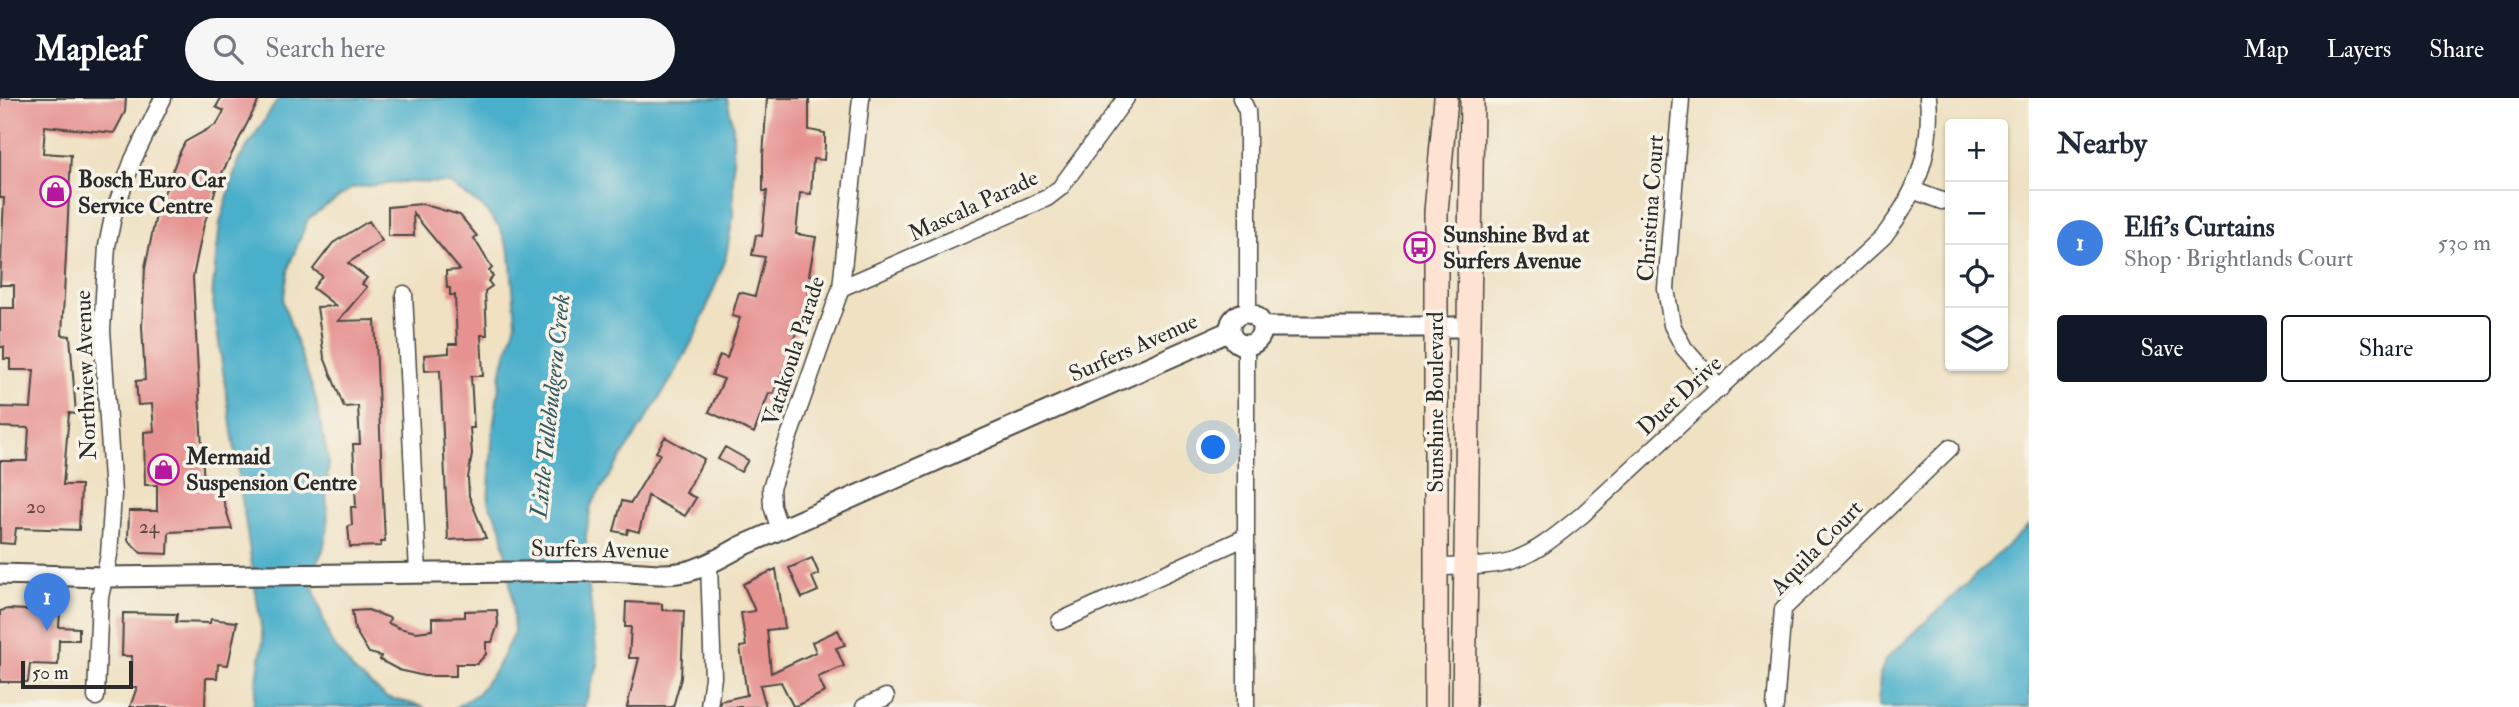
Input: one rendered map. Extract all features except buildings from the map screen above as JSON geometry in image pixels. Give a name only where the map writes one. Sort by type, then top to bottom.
[{"type":"main road","name":"Sunshine Boulevard","points":[[1436,707],[1436,212],[1446,98]]},
{"type":"main road","name":"Sunshine Boulevard","points":[[1464,707],[1463,566],[1472,98]]},
{"type":"street","name":"Northview Avenue","points":[[96,697],[100,597],[113,494],[102,330],[107,246],[114,212],[133,160],[163,98]]},
{"type":"street","name":"Vatakoula Parade","points":[[780,530],[772,506],[771,488],[841,288],[861,98]]},
{"type":"street","name":"Mascala Parade","points":[[841,288],[1047,198],[1060,188],[1126,98]]},
{"type":"street","points":[[1241,98],[1247,111],[1255,320],[1259,338],[1246,344],[1234,339],[1230,331],[1237,316],[1255,320],[1467,327]]},
{"type":"street","name":"Christina Court","points":[[1681,98],[1666,289],[1672,325],[1684,348],[1720,388]]},
{"type":"street","name":"Duet Drive","points":[[1436,567],[1508,563],[1539,550],[1582,515],[1884,236],[1914,191],[1926,158],[1928,98]]},
{"type":"street","points":[[1914,191],[1942,201]]},
{"type":"street","points":[[404,294],[418,572]]},
{"type":"street","name":"Surfers Avenue","points":[[0,574],[104,577],[611,571],[678,576],[709,565],[740,547],[1230,331]]},
{"type":"street","points":[[1246,344],[1246,707]]},
{"type":"street","name":"Aquila Court","points":[[1775,707],[1783,608],[1950,448]]},
{"type":"street","points":[[1060,621],[1244,538]]},
{"type":"street","points":[[709,565],[713,677],[709,707]]},
{"type":"street","points":[[864,707],[886,697]]},
{"type":"water","name":"Little Tallebudgera Creek","points":[[279,98],[727,98],[733,127],[733,217],[725,261],[696,334],[674,375],[591,505],[586,535],[586,565],[598,665],[584,707],[456,707],[477,694],[496,669],[514,633],[512,595],[501,526],[488,502],[493,429],[501,372],[516,323],[510,254],[500,228],[483,207],[448,183],[402,182],[352,188],[308,219],[289,266],[283,302],[315,396],[329,464],[326,491],[328,525],[323,550],[310,578],[330,640],[354,671],[386,697],[425,707],[253,707],[263,640],[212,296],[220,223],[238,161]]},
{"type":"water","points":[[2029,525],[2029,707],[1878,707],[1880,675],[1885,660]]},
{"type":"place","name":"Bosch Euro Car Service Centre","points":[[55,192]]},
{"type":"place","name":"Sunshine Bvd at Surfers Avenue","points":[[1420,247]]},
{"type":"place","name":"Mermaid Suspension Centre","points":[[163,469]]},
{"type":"place","name":"Elfi's Curtains","points":[[47,631]]}]
